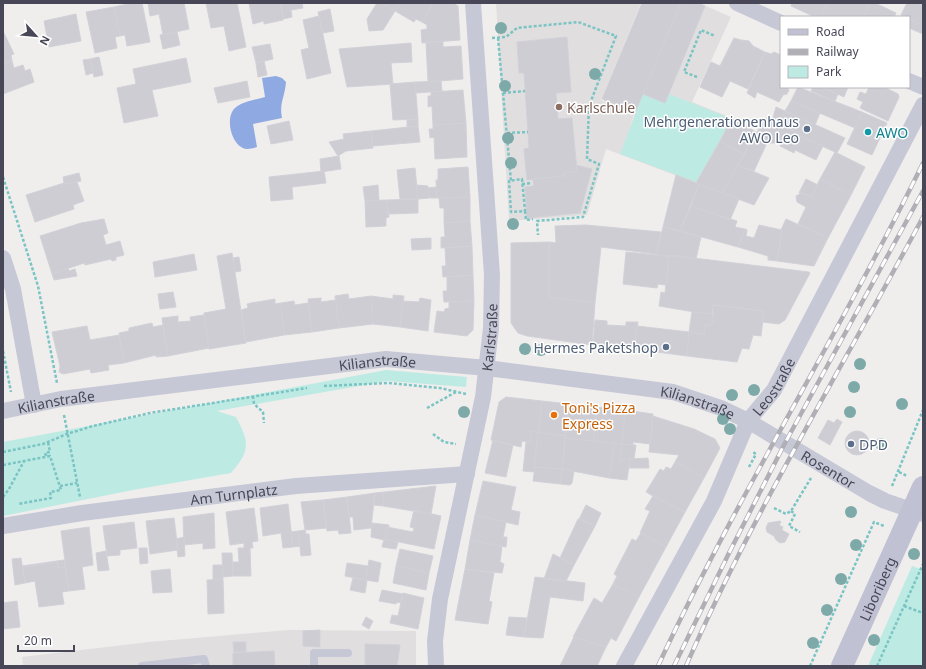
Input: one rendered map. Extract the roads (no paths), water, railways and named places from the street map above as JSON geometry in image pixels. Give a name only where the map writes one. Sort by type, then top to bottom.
[{"type":"main road","name":"Liboriberg","points":[[842,666],[902,533],[918,512],[923,487]]},
{"type":"street","name":"Karlstraße","points":[[436,666],[435,641],[440,599],[483,398],[491,328],[492,275],[473,3]]},
{"type":"street","points":[[738,3],[780,23]]},
{"type":"street","points":[[910,81],[923,87]]},
{"type":"street","name":"Leostraße","points":[[624,666],[714,501],[748,421],[774,390],[923,105]]},
{"type":"street","points":[[3,258],[13,289],[34,404]]},
{"type":"street","name":"Kilianstraße","points":[[9,410],[61,399],[386,359],[487,368],[673,392],[721,408],[748,421]]},
{"type":"street","name":"Rosentor","points":[[748,421],[869,493],[885,501],[918,512]]},
{"type":"street","name":"Am Turnplatz","points":[[3,526],[82,513],[296,486],[467,474]]},
{"type":"lane","points":[[314,666],[314,653],[348,653]]},
{"type":"lane","points":[[142,666],[204,659],[206,666]]},
{"type":"water","points":[[276,76],[282,78],[286,82],[281,108],[282,118],[253,124],[257,147],[247,149],[242,147],[237,144],[231,132],[230,118],[232,113],[235,108],[242,104],[265,97],[262,78]]},
{"type":"railway","points":[[658,666],[721,539],[858,289],[923,163]]},
{"type":"railway","points":[[674,666],[785,443],[923,191]]},
{"type":"railway","points":[[686,666],[712,609],[770,495],[923,217]]},
{"type":"place","name":"Karlschule","points":[[559,107]]},
{"type":"place","name":"Mehrgenerationenhaus AWO Leo","points":[[807,129]]},
{"type":"place","name":"AWO","points":[[868,132]]},
{"type":"place","name":"Hermes Paketshop","points":[[666,347]]},
{"type":"place","name":"Toni's Pizza Express","points":[[554,415]]},
{"type":"place","name":"DPD","points":[[851,444]]}]
